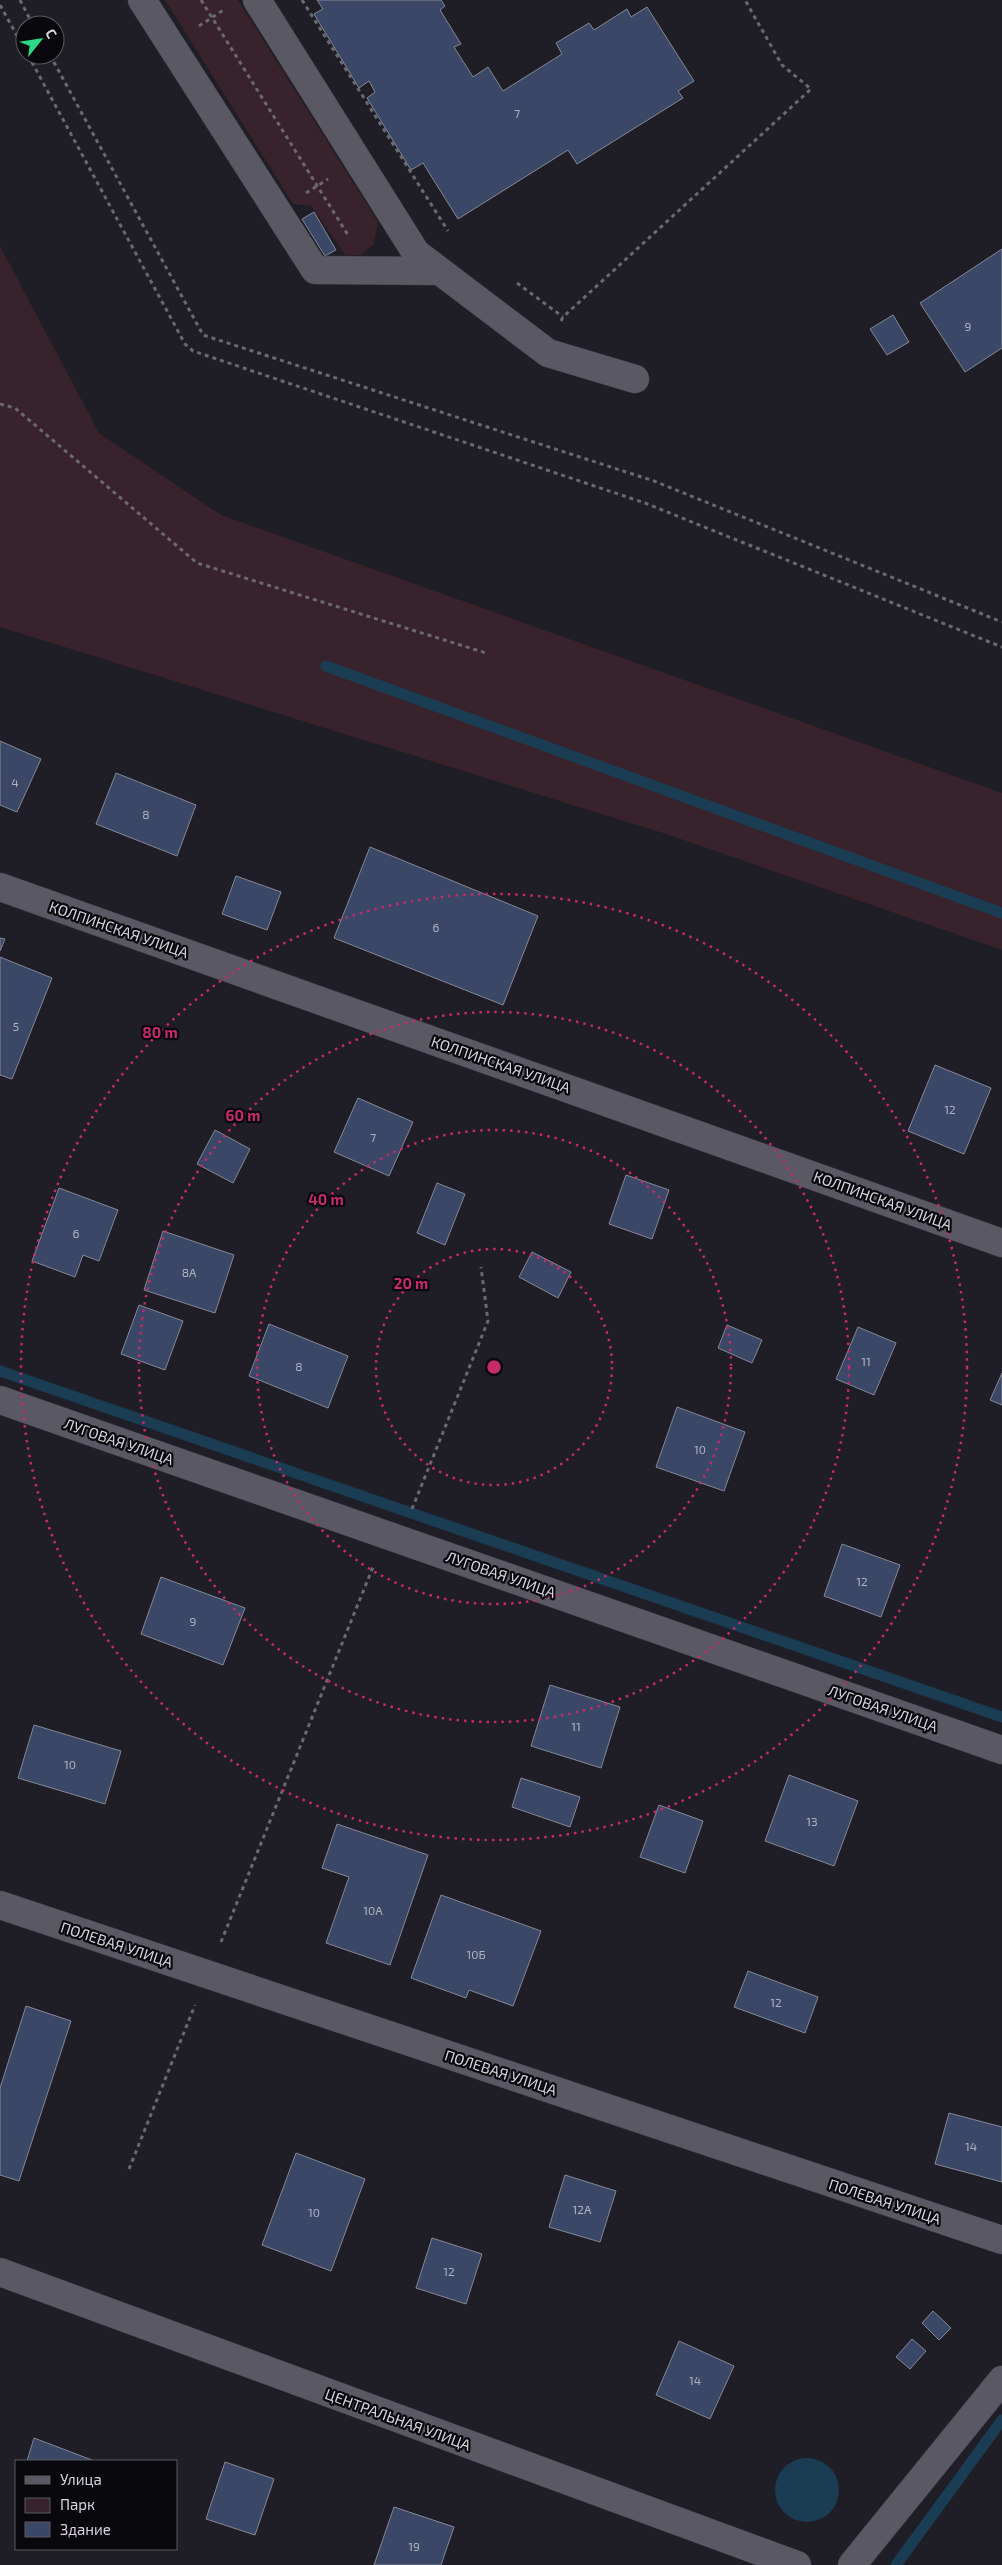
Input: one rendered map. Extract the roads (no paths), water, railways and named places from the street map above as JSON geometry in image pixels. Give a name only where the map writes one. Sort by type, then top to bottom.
[{"type":"street","points":[[142,0],[315,270],[437,271]]},
{"type":"street","points":[[244,2],[416,252],[437,271],[548,354],[635,379]]},
{"type":"street","name":"КОЛПИНСКАЯ УЛИЦА","points":[[0,887],[1002,1242]]},
{"type":"street","name":"ЛУГОВАЯ УЛИЦА","points":[[0,1400],[1002,1750]]},
{"type":"street","name":"ПОЛЕВАЯ УЛИЦА","points":[[0,1905],[1002,2240]]},
{"type":"street","name":"ЦЕНТРАЛЬНАЯ УЛИЦА","points":[[0,2272],[797,2565]]},
{"type":"street","points":[[852,2565],[1002,2380]]},
{"type":"water","points":[[807,2458],[825,2464],[833,2472],[839,2490],[833,2508],[825,2516],[807,2522],[789,2516],[781,2508],[775,2490],[781,2472],[789,2464]]},
{"type":"waterway","points":[[326,666],[1002,913]]},
{"type":"waterway","points":[[0,1371],[1002,1717]]},
{"type":"waterway","points":[[896,2565],[1002,2420]]}]
